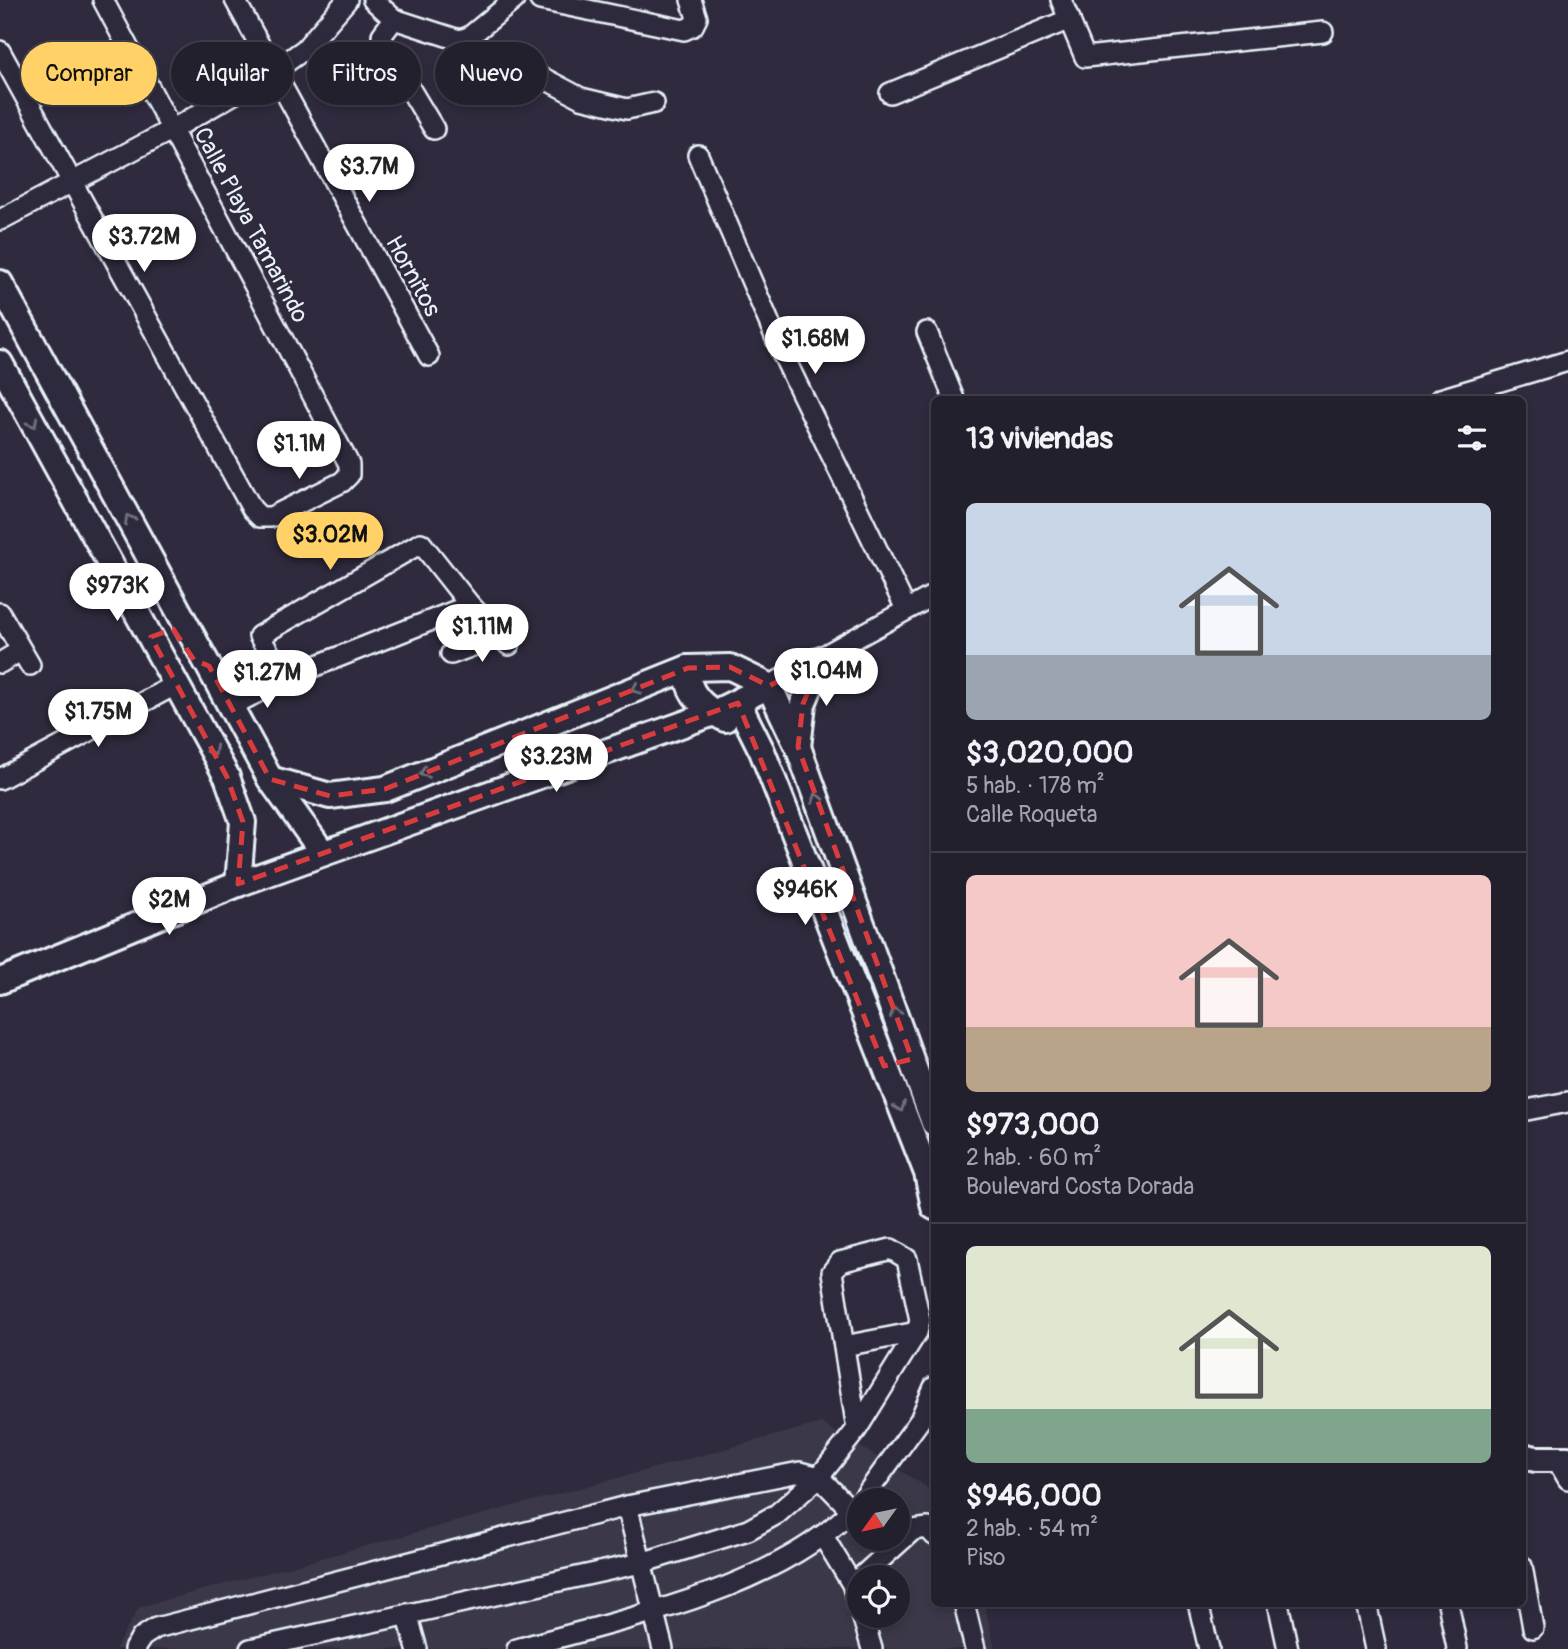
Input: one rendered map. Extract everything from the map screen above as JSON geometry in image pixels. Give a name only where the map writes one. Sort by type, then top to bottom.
[{"type":"main road","points":[[0,283],[270,779],[323,853]]},
{"type":"main road","points":[[0,363],[227,777],[243,822],[238,884]]},
{"type":"main road","points":[[151,637],[173,629],[194,660],[220,686]]},
{"type":"main road","points":[[798,747],[803,705],[821,659]]},
{"type":"main road","points":[[270,779],[330,796],[385,789],[688,668],[730,667],[769,686],[798,747],[931,1110]]},
{"type":"main road","points":[[688,668],[690,690],[714,713],[740,727],[762,751]]},
{"type":"main road","points":[[0,981],[238,884],[714,713],[769,686]]},
{"type":"main road","points":[[737,702],[762,751],[927,1173],[931,1193]]},
{"type":"main road","points":[[884,1066],[912,1059]]},
{"type":"street","name":"Calle Playa Tamarindo","points":[[70,182],[252,509],[260,517],[271,517],[342,482],[349,475],[349,464],[103,0]]},
{"type":"street","name":"Hornitos","points":[[235,0],[258,42]]},
{"type":"street","points":[[293,58],[305,49],[347,0]]},
{"type":"street","points":[[373,0],[394,19],[459,40],[511,61],[582,98],[609,107],[627,109],[654,103]]},
{"type":"street","points":[[459,40],[469,37],[514,0]]},
{"type":"street","points":[[540,0],[684,30],[693,26],[697,18],[691,0]]},
{"type":"street","points":[[1061,0],[1085,57],[1324,32]]},
{"type":"street","points":[[394,19],[382,34],[383,44],[434,129]]},
{"type":"street","points":[[890,93],[1070,19]]},
{"type":"street","points":[[0,51],[70,182]]},
{"type":"street","points":[[0,220],[215,105]]},
{"type":"street","name":"Hornitos","points":[[292,105],[429,356]]},
{"type":"street","points":[[698,155],[783,355],[906,609]]},
{"type":"street","points":[[926,332],[953,396]]},
{"type":"street","points":[[1450,396],[1568,361]]},
{"type":"street","points":[[285,678],[259,636],[421,543],[470,605],[504,640],[451,654]]},
{"type":"street","points":[[769,686],[931,596]]},
{"type":"street","points":[[220,686],[285,678],[470,605]]},
{"type":"street","points":[[0,613],[25,658],[0,663]]},
{"type":"street","points":[[220,686],[272,659]]},
{"type":"street","points":[[0,779],[177,684]]},
{"type":"street","points":[[1526,1110],[1568,1102]]},
{"type":"street","points":[[250,1649],[641,1563],[748,1530],[776,1514],[819,1477],[857,1429],[917,1332],[920,1320],[907,1259],[891,1249],[835,1266],[832,1272],[857,1429]]},
{"type":"street","points":[[844,1346],[917,1332]]},
{"type":"street","points":[[871,1488],[927,1418],[931,1400]]},
{"type":"street","points":[[134,1649],[142,1637],[156,1628],[627,1506],[800,1472],[819,1477],[847,1496]]},
{"type":"street","points":[[627,1506],[663,1649]]},
{"type":"street","points":[[516,1649],[709,1593],[783,1560],[823,1536],[847,1514]]},
{"type":"street","points":[[874,1565],[913,1530],[928,1528],[931,1532]]},
{"type":"street","points":[[823,1536],[847,1566]]},
{"type":"street","points":[[1526,1589],[1533,1628]]},
{"type":"street","points":[[965,1607],[975,1649]]},
{"type":"street","points":[[1199,1607],[1209,1649]]},
{"type":"street","points":[[1279,1607],[1289,1649]]},
{"type":"street","points":[[1367,1607],[1376,1649]]},
{"type":"street","points":[[1449,1607],[1457,1648]]},
{"type":"street","points":[[407,1615],[417,1649]]},
{"type":"street","points":[[866,1628],[872,1649]]},
{"type":"highlighted area","points":[[173,629],[194,660],[209,666],[270,779],[330,796],[385,789],[688,668],[730,667],[769,686],[821,659],[803,704],[798,747],[912,1059],[884,1066],[738,703],[238,884],[243,822],[227,777],[151,637]]},
{"type":"shaded area","points":[[821,1423],[931,1489],[931,1607],[985,1607],[995,1649],[115,1649],[139,1607]]}]
